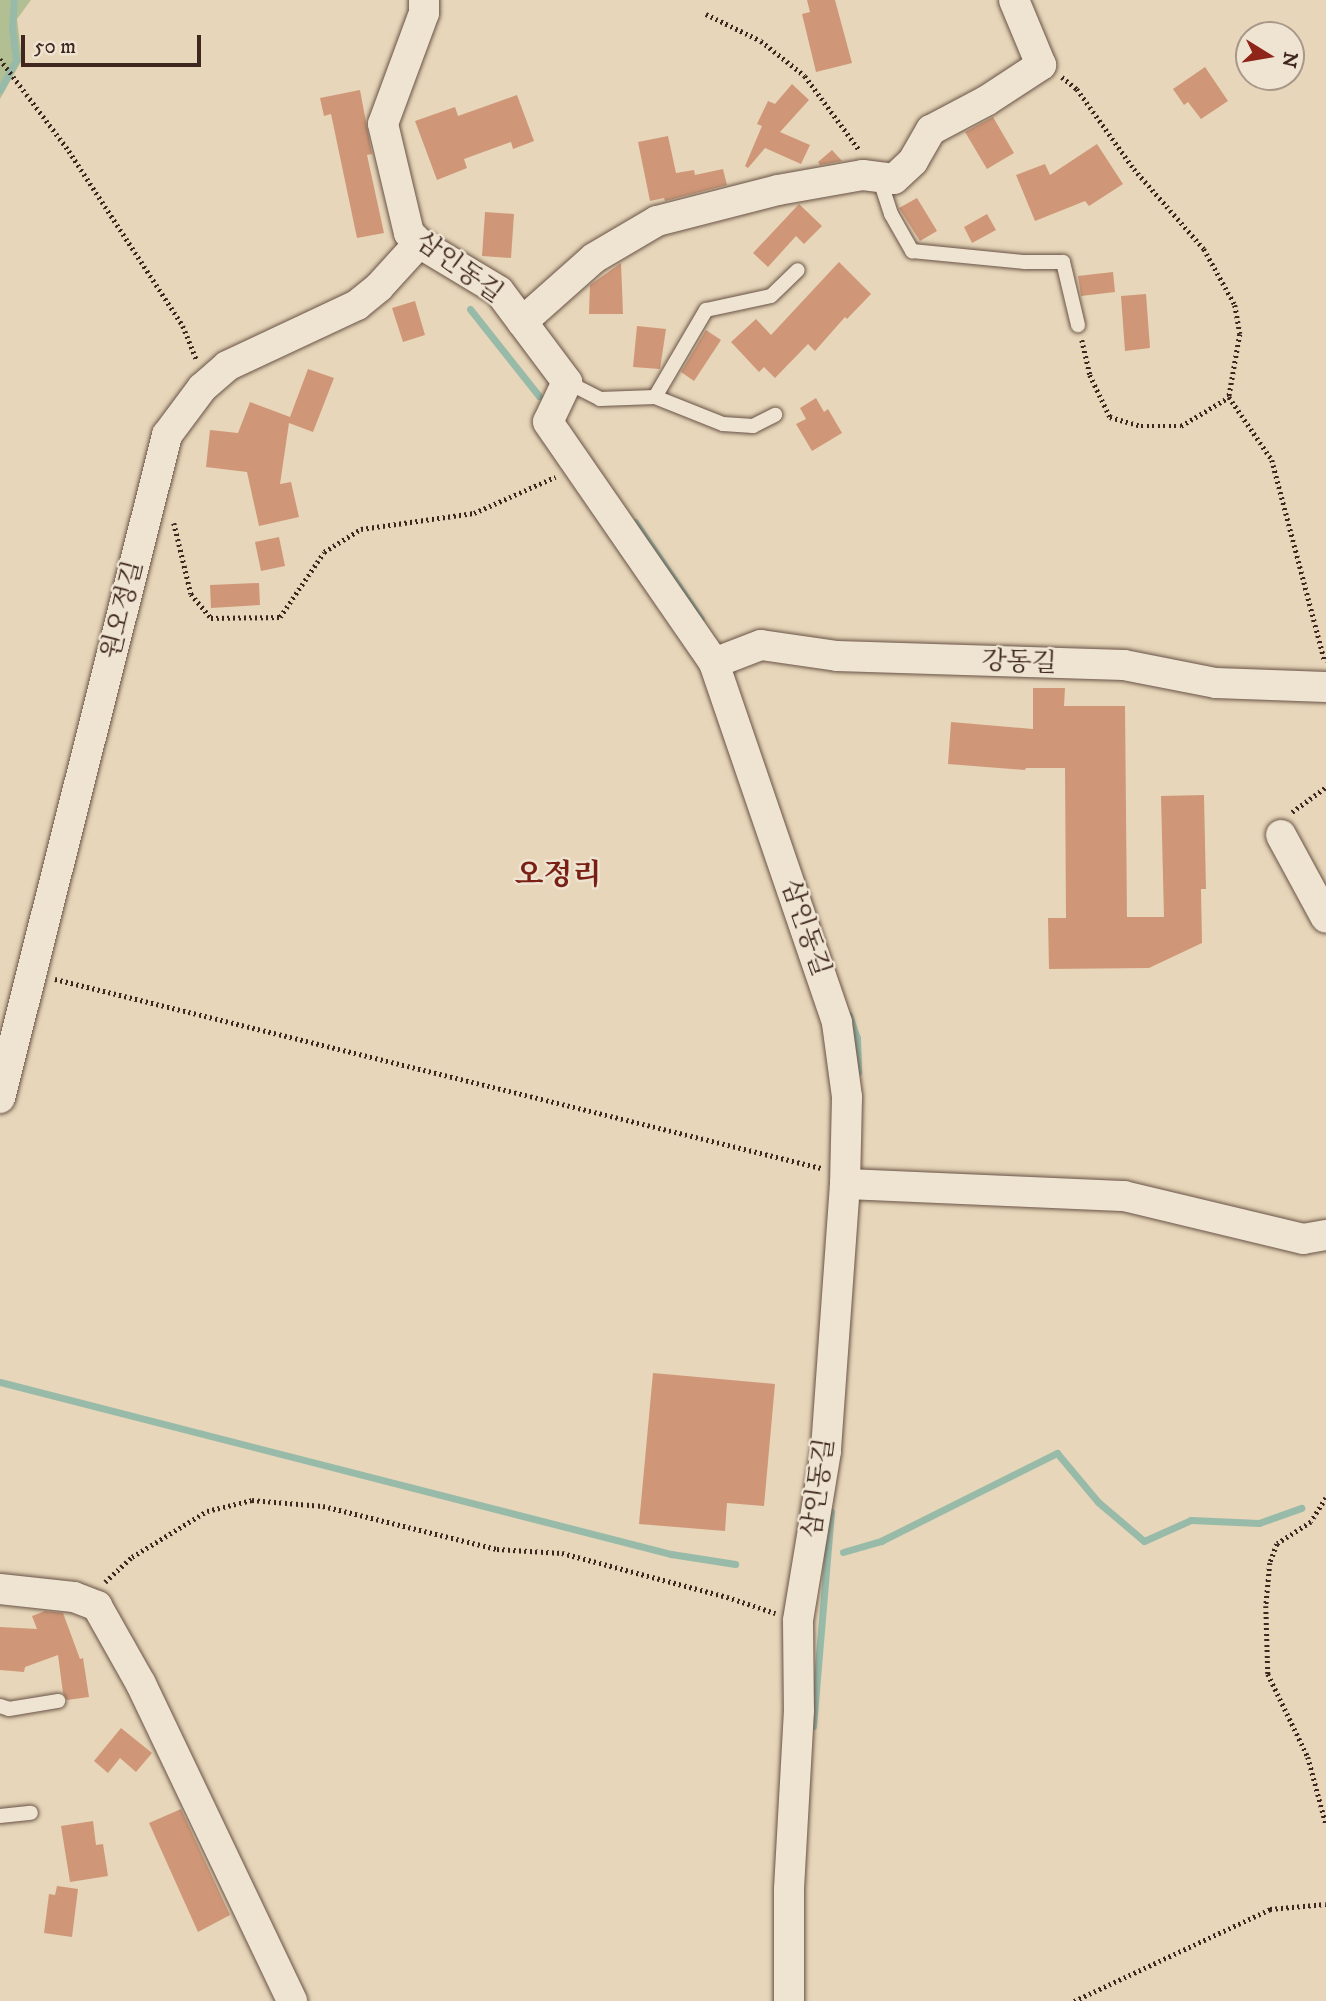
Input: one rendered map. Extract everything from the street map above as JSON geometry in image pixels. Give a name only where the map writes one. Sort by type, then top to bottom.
[{"type":"street","name":"삼인동길","points":[[424,0],[424,13],[383,124],[409,233],[419,243],[499,291],[567,382],[548,422],[714,663],[837,1023],[847,1097],[846,1179],[826,1451],[798,1621],[799,1710],[789,1890],[789,2001]]},
{"type":"street","points":[[522,322],[594,258],[657,221],[778,190],[863,175],[894,179],[913,161],[931,130],[986,101],[1041,65],[1014,0]]},
{"type":"street","name":"원오정길","points":[[0,1098],[167,435],[202,388],[227,366],[357,305],[379,287],[419,243]]},
{"type":"street","name":"강동길","points":[[714,663],[761,645],[837,656],[1124,665],[1216,683],[1326,687]]},
{"type":"street","points":[[1281,835],[1326,918]]},
{"type":"street","points":[[846,1179],[1124,1196],[1303,1239],[1326,1234]]},
{"type":"street","points":[[0,1589],[86,1600],[97,1606],[110,1625],[141,1685],[292,2001]]},
{"type":"lane","points":[[879,177],[891,214],[912,251],[1024,262],[1063,262],[1078,325]]},
{"type":"lane","points":[[655,397],[706,310],[771,296],[798,270]]},
{"type":"lane","points":[[567,382],[600,399],[655,397],[723,424],[752,426],[775,415]]},
{"type":"lane","points":[[0,1706],[9,1709],[58,1701]]},
{"type":"lane","points":[[0,1815],[31,1813]]},
{"type":"path","points":[[706,14],[761,41],[805,76],[879,177]]},
{"type":"path","points":[[0,59],[69,151],[183,326],[196,356],[202,388]]},
{"type":"path","points":[[1039,60],[1077,89],[1134,169],[1204,249],[1235,306],[1240,334],[1229,397],[1272,460],[1326,668]]},
{"type":"path","points":[[1078,325],[1090,375],[1110,417],[1141,426],[1181,426],[1229,397]]},
{"type":"path","points":[[171,512],[191,594],[211,618],[281,617],[324,552],[360,529],[474,513],[579,466]]},
{"type":"path","points":[[1281,835],[1291,812],[1326,787]]},
{"type":"path","points":[[32,974],[846,1179]]},
{"type":"path","points":[[1326,1498],[1311,1522],[1277,1544],[1270,1563],[1266,1606],[1268,1674],[1308,1757],[1326,1824]]},
{"type":"path","points":[[86,1600],[132,1557],[207,1511],[252,1500],[323,1506],[497,1549],[562,1553],[727,1597],[798,1621]]},
{"type":"path","points":[[1074,2001],[1270,1909],[1326,1904]]},
{"type":"green space","points":[[0,0],[31,0],[17,19],[22,60],[0,99]]},
{"type":"building","points":[[807,0],[835,0],[852,63],[816,72],[802,14],[810,12]]},
{"type":"building","points":[[1205,67],[1228,101],[1201,119],[1188,102],[1184,105],[1173,89]]},
{"type":"building","points":[[792,84],[809,100],[780,132],[810,145],[801,164],[765,148],[748,168],[745,166],[762,126],[757,124],[768,101],[775,104]]},
{"type":"building","points":[[360,90],[372,154],[367,155],[384,233],[357,238],[331,114],[324,116],[320,98]]},
{"type":"building","points":[[517,95],[534,141],[513,149],[511,142],[464,159],[467,168],[437,180],[415,121],[455,107],[458,116]]},
{"type":"building","points":[[993,117],[1014,153],[987,169],[965,132]]},
{"type":"building","points":[[668,136],[676,173],[694,170],[695,175],[723,169],[727,185],[665,201],[664,198],[650,201],[638,142]]},
{"type":"building","points":[[1097,144],[1123,184],[1089,206],[1085,201],[1035,221],[1016,175],[1045,164],[1050,175]]},
{"type":"building","points":[[832,150],[842,161],[820,165],[818,162]]},
{"type":"building","points":[[917,198],[937,231],[920,241],[899,208]]},
{"type":"building","points":[[799,204],[822,226],[804,244],[796,236],[768,267],[753,253]]},
{"type":"building","points":[[485,212],[514,214],[511,258],[482,256]]},
{"type":"building","points":[[987,214],[996,230],[972,243],[964,227]]},
{"type":"building","points":[[839,262],[871,294],[847,319],[845,317],[815,351],[808,344],[775,378],[764,367],[759,372],[731,342],[756,319],[771,335]]},
{"type":"building","points":[[621,263],[623,314],[589,314],[590,285]]},
{"type":"building","points":[[1113,272],[1115,292],[1081,296],[1078,276]]},
{"type":"building","points":[[1146,294],[1150,348],[1125,351],[1121,296]]},
{"type":"building","points":[[415,301],[425,335],[403,342],[392,308]]},
{"type":"building","points":[[637,326],[666,329],[660,369],[633,367]]},
{"type":"building","points":[[706,330],[721,340],[694,381],[681,372]]},
{"type":"building","points":[[308,369],[334,378],[313,432],[289,423],[280,484],[291,482],[299,517],[259,526],[247,472],[206,467],[210,430],[238,433],[250,402],[290,417]]},
{"type":"building","points":[[816,398],[824,412],[828,409],[842,433],[812,451],[796,424],[806,419],[800,408]]},
{"type":"building","points":[[279,537],[285,566],[261,571],[255,542]]},
{"type":"building","points":[[259,583],[260,605],[211,608],[210,585]]},
{"type":"building","points":[[1033,688],[1065,688],[1064,706],[1125,706],[1127,917],[1164,917],[1161,796],[1204,795],[1206,889],[1201,889],[1202,943],[1149,968],[1049,969],[1048,918],[1066,918],[1065,768],[1025,770],[948,764],[951,722],[1033,729]]},
{"type":"building","points":[[653,1373],[775,1384],[764,1506],[727,1503],[725,1531],[639,1524]]},
{"type":"building","points":[[45,1611],[63,1613],[80,1659],[83,1658],[89,1697],[67,1700],[63,1693],[58,1655],[25,1667],[24,1672],[0,1670],[0,1627],[37,1629],[32,1616]]},
{"type":"building","points":[[121,1728],[152,1753],[136,1772],[120,1758],[108,1773],[94,1761]]},
{"type":"building","points":[[181,1809],[230,1915],[198,1932],[149,1823]]},
{"type":"building","points":[[93,1821],[96,1845],[103,1844],[108,1876],[70,1882],[61,1826]]},
{"type":"building","points":[[57,1886],[78,1889],[72,1937],[44,1933],[49,1894],[55,1895]]},
{"type":"waterway","points":[[0,90],[16,60],[12,27],[14,0]]},
{"type":"waterway","points":[[470,309],[539,396]]},
{"type":"waterway","points":[[635,522],[701,619]]},
{"type":"waterway","points":[[849,1015],[857,1038],[858,1072]]},
{"type":"waterway","points":[[0,1382],[671,1554],[735,1564]]},
{"type":"waterway","points":[[843,1552],[881,1541],[1057,1453],[1098,1502],[1144,1541],[1191,1520],[1259,1523],[1301,1508]]},
{"type":"waterway","points":[[813,1726],[831,1512]]},
{"type":"district","name":"오정리","points":[[558,876]]}]
